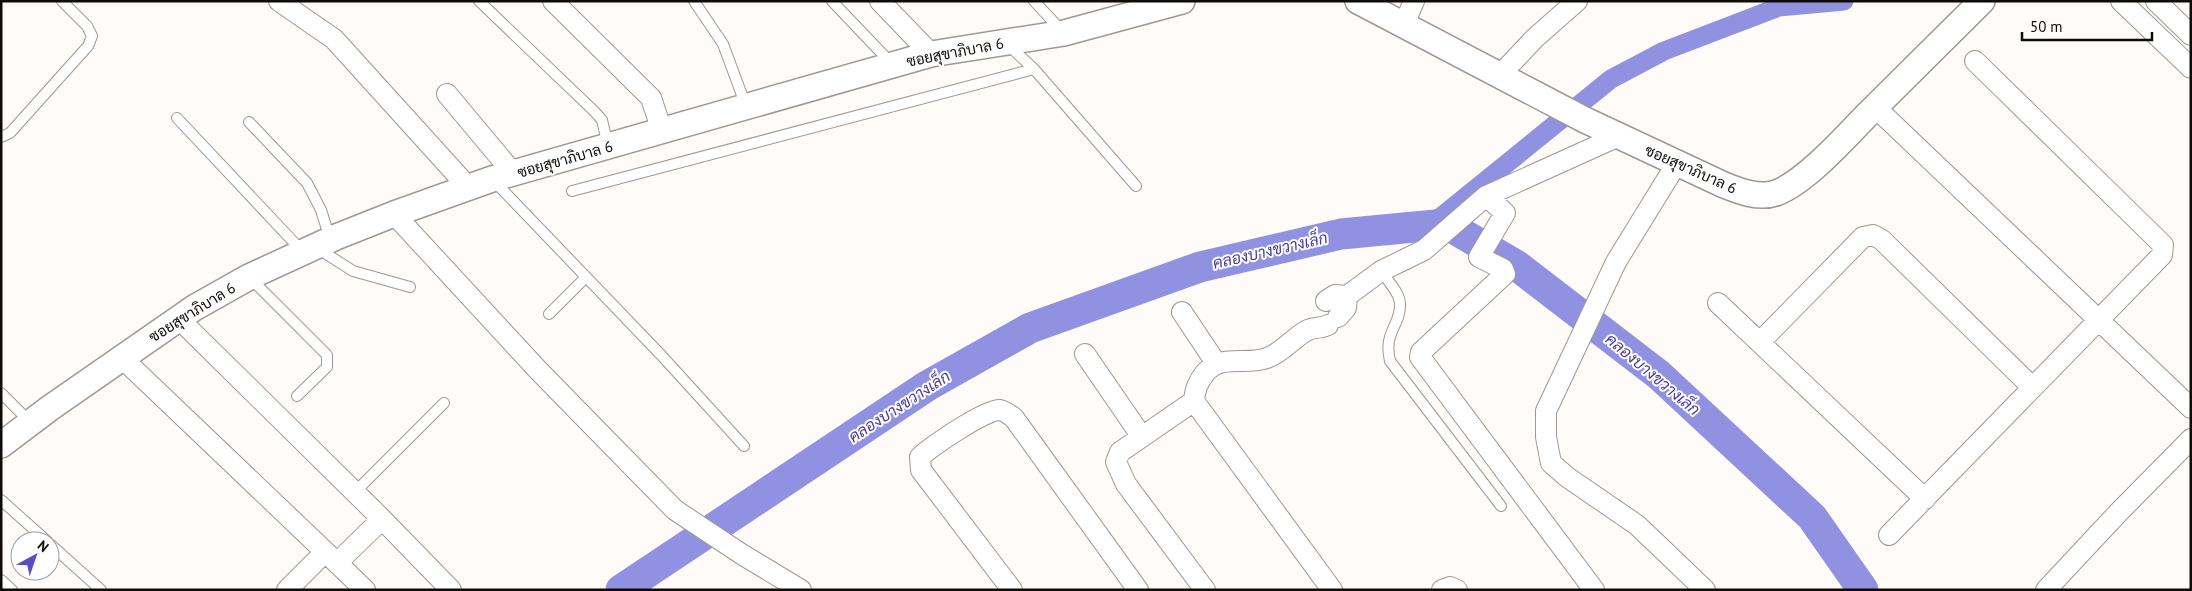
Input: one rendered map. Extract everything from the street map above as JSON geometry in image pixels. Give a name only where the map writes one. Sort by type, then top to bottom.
[{"type":"street","points":[[278,1],[334,39],[469,188]]},
{"type":"street","points":[[553,1],[651,98],[662,131]]},
{"type":"street","points":[[880,1],[931,54]]},
{"type":"street","name":"ซอยสุขาภิบาล 6","points":[[1,445],[179,319],[249,277],[316,246],[394,214],[502,176],[931,54],[1064,33],[1182,1]]},
{"type":"street","name":"ซอยสุขาภิบาล 6","points":[[1358,1],[1559,107],[1677,163],[1746,193],[1774,194],[1789,186],[1824,158],[1982,1]]},
{"type":"street","points":[[1404,24],[1414,1]]},
{"type":"street","points":[[1500,75],[1535,38],[1577,1]]},
{"type":"street","points":[[2121,1],[2191,68]]},
{"type":"street","points":[[2156,1],[2191,36]]},
{"type":"street","points":[[1889,534],[2162,255],[2164,249],[2163,245],[1975,62]]},
{"type":"street","points":[[447,94],[502,176]]},
{"type":"street","points":[[1875,107],[2191,408]]},
{"type":"street","points":[[1205,590],[1126,484],[1116,462],[1117,456],[1194,401],[1198,383],[1216,363],[1267,358],[1307,330],[1320,329],[1327,313],[1346,308],[1347,296],[1381,271],[1424,250],[1486,196],[1614,133]]},
{"type":"street","points":[[1677,163],[1616,262],[1546,411],[1546,436],[1551,463],[1567,477],[1637,525],[1705,590]]},
{"type":"street","points":[[1486,196],[1505,213],[1494,234],[1480,253],[1480,258],[1503,269],[1505,274],[1421,352],[1420,357],[1594,590]]},
{"type":"street","points":[[394,214],[537,369],[675,510],[743,555],[801,590]]},
{"type":"street","points":[[1760,342],[1863,236],[1873,235],[1882,240],[2032,387]]},
{"type":"street","points":[[1718,303],[1925,499]]},
{"type":"street","points":[[1182,312],[1216,363]]},
{"type":"street","points":[[179,319],[355,492],[451,590]]},
{"type":"street","points":[[1086,354],[1142,437]]},
{"type":"street","points":[[122,358],[364,590]]},
{"type":"street","points":[[1194,401],[1332,590]]},
{"type":"street","points":[[1012,590],[921,470],[920,457],[930,448],[989,412],[1002,410],[1014,418],[1138,590]]},
{"type":"street","points":[[2046,590],[2191,439]]},
{"type":"street","points":[[287,590],[382,519]]},
{"type":"street","points":[[1442,590],[1450,586],[1457,590]]},
{"type":"lane","points":[[1,138],[10,134],[88,46],[92,36],[87,26],[62,1]]},
{"type":"lane","points":[[479,1],[595,112],[602,120],[608,146]]},
{"type":"lane","points":[[694,1],[723,44],[746,107]]},
{"type":"lane","points":[[832,1],[894,66]]},
{"type":"lane","points":[[1034,1],[1064,33]]},
{"type":"lane","points":[[1005,42],[1034,69],[1136,186]]},
{"type":"lane","points":[[572,191],[1034,69]]},
{"type":"lane","points":[[177,118],[316,246],[353,271],[410,287]]},
{"type":"lane","points":[[249,122],[307,183],[321,210],[316,246]]},
{"type":"lane","points":[[502,176],[586,277],[744,446]]},
{"type":"lane","points":[[1381,271],[1397,294],[1400,304],[1399,312],[1389,337],[1388,350],[1390,361],[1500,506]]},
{"type":"lane","points":[[249,277],[327,355],[326,368],[297,396]]},
{"type":"lane","points":[[549,314],[586,277]]},
{"type":"lane","points":[[1,393],[31,423]]},
{"type":"lane","points":[[355,492],[444,403]]},
{"type":"lane","points":[[1,500],[36,531]]},
{"type":"lane","points":[[60,553],[101,590]]},
{"type":"lane","points":[[1,580],[12,590]]},
{"type":"waterway","points":[[1431,225],[1611,79],[1664,51],[1779,7],[1844,1]]},
{"type":"waterway","name":"คลองบางขวางเล็ก","points":[[621,590],[927,386],[1030,328],[1200,267],[1341,234],[1446,224],[1516,265],[1659,375],[1812,517],[1863,590]]}]
